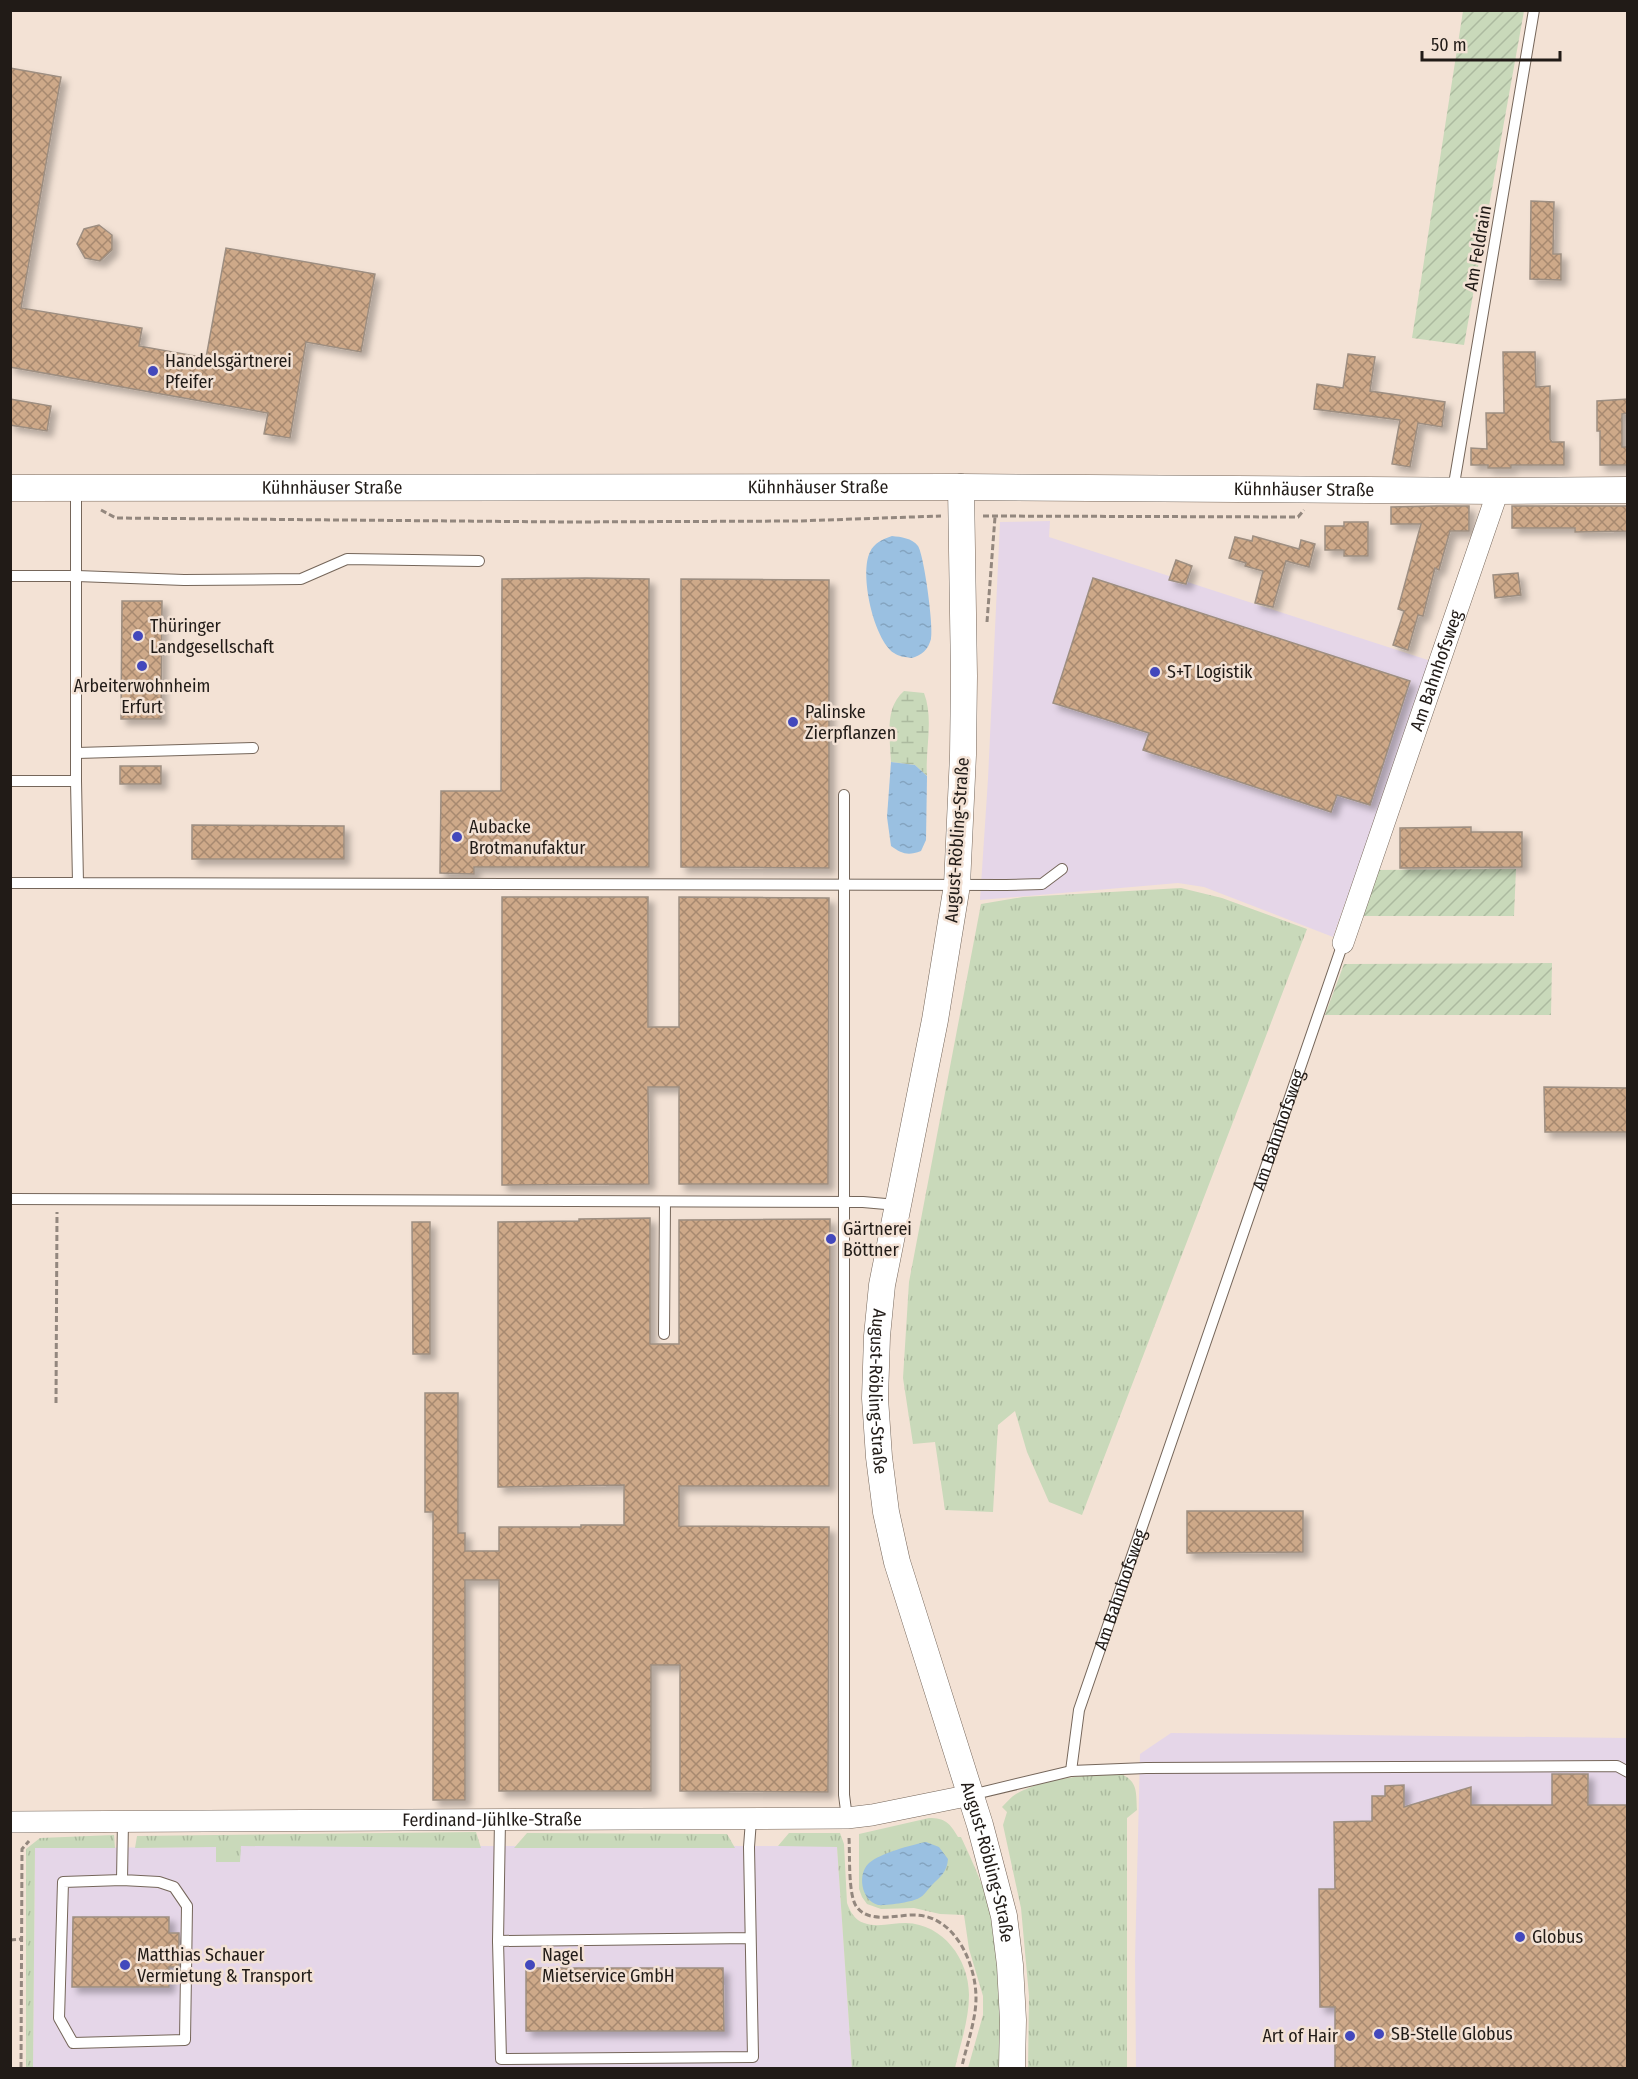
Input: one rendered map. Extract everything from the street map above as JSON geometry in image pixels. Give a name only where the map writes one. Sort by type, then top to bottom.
[{"type":"street","name":"Kühnhäuser Straße","points":[[10,488],[76,496],[961,487],[1628,490]]},
{"type":"street","name":"August-Röbling-Straße","points":[[961,487],[964,676],[957,885],[935,1020],[882,1285],[877,1336],[875,1398],[886,1512],[897,1562],[971,1795],[1004,1916],[1013,2020],[1012,2068]]},
{"type":"street","name":"Am Bahnhofsweg","points":[[1343,943],[1498,491]]},
{"type":"street","name":"Ferdinand-Jühlke-Straße","points":[[10,1822],[847,1818],[971,1795]]},
{"type":"lane","name":"Am Feldrain","points":[[1453,490],[1534,10]]},
{"type":"lane","points":[[76,496],[78,883]]},
{"type":"lane","points":[[10,576],[184,580],[301,579],[347,559],[479,561]]},
{"type":"lane","points":[[77,753],[253,748]]},
{"type":"lane","points":[[10,781],[76,781]]},
{"type":"lane","points":[[844,795],[844,1795],[847,1818]]},
{"type":"lane","points":[[10,883],[1042,884],[1062,869]]},
{"type":"lane","name":"Am Bahnhofsweg","points":[[1071,1770],[1079,1710],[1343,943]]},
{"type":"lane","points":[[10,1199],[845,1202],[897,1205]]},
{"type":"lane","points":[[664,1334],[665,1202]]},
{"type":"lane","points":[[971,1795],[1071,1770],[1617,1766],[1628,1772]]},
{"type":"lane","points":[[500,1820],[498,1941],[501,2059],[753,2057],[749,1847],[751,1820]]},
{"type":"lane","points":[[122,1880],[123,1821]]},
{"type":"lane","points":[[122,1880],[159,1882],[174,1887],[187,1906],[185,2040],[73,2043],[59,2018],[63,1882],[122,1880]]},
{"type":"lane","points":[[498,1941],[750,1938]]},
{"type":"path","points":[[76,496],[116,518],[570,522],[798,521],[931,516]]},
{"type":"path","points":[[986,628],[995,517],[1271,516]]},
{"type":"path","points":[[56,1403],[57,1199]]},
{"type":"path","points":[[847,1818],[852,1894],[855,1905],[862,1912],[874,1916],[927,1917],[949,1929],[962,1946],[973,1976],[976,1999],[962,2066]]},
{"type":"path","points":[[21,2068],[22,1849],[30,1840],[37,1837]]},
{"type":"path","points":[[10,1940],[21,1939]]},
{"type":"shaded area","points":[[1050,521],[1049,537],[1431,661],[1333,937],[1204,887],[1178,883],[980,900],[1000,522]]},
{"type":"shaded area","points":[[1171,1733],[1627,1738],[1627,2068],[1136,2068],[1135,1959],[1140,1754]]},
{"type":"shaded area","name":"Nagel Mietservice GmbH","points":[[240,1846],[837,1846],[852,2068],[33,2068],[35,1848],[216,1847],[216,1862],[240,1862]]},
{"type":"green space","points":[[1463,11],[1524,11],[1464,345],[1412,338]]},
{"type":"green space","points":[[904,691],[924,693],[927,703],[929,724],[927,776],[915,765],[891,762],[889,733],[891,715],[893,706]]},
{"type":"green space","points":[[1516,869],[1514,916],[1360,916],[1375,870]]},
{"type":"green space","points":[[1181,888],[1222,898],[1307,929],[1082,1515],[1049,1502],[1027,1452],[1015,1411],[998,1425],[993,1512],[945,1510],[935,1442],[913,1444],[903,1378],[909,1282],[981,904],[1023,897]]},
{"type":"green space","points":[[1552,963],[1551,1015],[1325,1015],[1344,964]]},
{"type":"green space","points":[[1119,1773],[1130,1779],[1135,1787],[1137,1810],[1127,1818],[1127,2068],[1028,2068],[1029,1996],[1021,1908],[1003,1825],[1007,1812],[1002,1807],[1016,1794],[1040,1784],[1066,1778]]},
{"type":"green space","points":[[929,1818],[947,1822],[958,1837],[961,1837],[989,1904],[996,1933],[999,1962],[1002,2068],[968,2068],[983,2015],[983,1996],[969,1949],[964,1915],[940,1914],[914,1908],[881,1909],[867,1904],[859,1889],[859,1834]]},
{"type":"green space","points":[[476,1832],[481,1848],[241,1846],[240,1862],[216,1862],[216,1847],[135,1848],[137,1836]]},
{"type":"green space","points":[[527,1833],[727,1834],[735,1848],[514,1848]]},
{"type":"green space","points":[[789,1833],[840,1833],[844,1844],[847,1903],[858,1920],[874,1925],[906,1923],[919,1925],[942,1937],[959,1957],[968,1982],[969,2004],[955,2068],[852,2068],[837,1847],[778,1846]]},
{"type":"green space","points":[[114,1835],[115,1848],[35,1848],[33,2068],[26,2068],[26,1849],[40,1838]]},
{"type":"water","points":[[892,536],[903,537],[916,543],[926,576],[931,639],[924,652],[912,658],[896,654],[887,646],[875,621],[867,590],[867,562],[870,552],[879,542]]},
{"type":"water","points":[[891,762],[915,765],[927,776],[926,840],[921,851],[916,853],[905,853],[891,846],[887,817]]},
{"type":"water","points":[[926,1842],[939,1847],[948,1859],[943,1873],[923,1896],[911,1901],[882,1905],[872,1902],[865,1892],[862,1880],[869,1863],[888,1853]]},
{"type":"building","points":[[10,68],[61,77],[21,308],[142,328],[139,346],[206,358],[226,248],[375,274],[361,352],[306,342],[290,438],[264,434],[268,413],[10,367]]},
{"type":"building","points":[[1531,201],[1554,202],[1553,254],[1561,254],[1561,280],[1530,279]]},
{"type":"building","points":[[99,225],[112,235],[112,250],[100,261],[85,258],[77,244],[84,229]]},
{"type":"building","points":[[1503,352],[1535,352],[1536,387],[1550,386],[1550,439],[1552,442],[1564,442],[1564,465],[1511,465],[1511,468],[1488,468],[1488,465],[1471,465],[1471,448],[1487,449],[1486,413],[1504,413]]},
{"type":"building","points":[[1348,354],[1375,357],[1370,391],[1445,402],[1442,427],[1418,423],[1410,467],[1392,464],[1400,420],[1314,409],[1317,384],[1343,388]]},
{"type":"building","points":[[10,399],[51,406],[47,431],[10,425]]},
{"type":"building","points":[[1628,399],[1628,413],[1622,414],[1622,447],[1628,447],[1628,465],[1600,465],[1597,401]]},
{"type":"building","points":[[1469,506],[1469,531],[1450,531],[1439,570],[1435,568],[1423,616],[1418,615],[1408,650],[1393,645],[1404,611],[1398,609],[1421,524],[1391,524],[1391,507]]},
{"type":"building","points":[[1512,506],[1628,506],[1628,531],[1575,532],[1575,528],[1512,528]]},
{"type":"building","points":[[1344,522],[1368,522],[1368,556],[1344,556],[1344,550],[1325,550],[1325,526],[1344,526]]},
{"type":"building","points":[[1253,536],[1299,549],[1301,540],[1315,544],[1309,567],[1286,561],[1273,607],[1255,603],[1263,571],[1229,558],[1235,537],[1252,541]]},
{"type":"building","points":[[1176,560],[1192,566],[1186,584],[1169,580]]},
{"type":"building","points":[[1518,573],[1521,595],[1495,598],[1493,575]]},
{"type":"building","points":[[1093,578],[1410,681],[1370,805],[1337,795],[1331,812],[1143,750],[1149,733],[1053,703]]},
{"type":"building","points":[[502,579],[649,579],[649,867],[474,867],[474,874],[440,873],[441,791],[501,791]]},
{"type":"building","points":[[681,579],[829,580],[829,868],[681,867]]},
{"type":"building","points":[[122,601],[162,601],[161,719],[121,719]]},
{"type":"building","points":[[120,766],[161,766],[161,784],[120,784]]},
{"type":"building","points":[[192,825],[344,826],[344,859],[192,859]]},
{"type":"building","points":[[1471,827],[1471,832],[1522,832],[1522,867],[1400,868],[1400,828]]},
{"type":"building","points":[[502,897],[648,897],[648,1027],[679,1027],[679,897],[829,898],[828,1184],[679,1184],[679,1087],[648,1087],[649,1184],[502,1185]]},
{"type":"building","points":[[1544,1087],[1628,1088],[1628,1132],[1545,1132]]},
{"type":"building","points":[[650,1218],[650,1344],[679,1344],[679,1220],[830,1219],[829,1486],[679,1486],[679,1526],[829,1527],[828,1792],[680,1791],[680,1665],[651,1665],[651,1791],[499,1791],[499,1580],[465,1580],[465,1800],[433,1800],[433,1512],[425,1512],[425,1393],[458,1393],[458,1533],[465,1533],[465,1551],[499,1551],[499,1527],[624,1525],[624,1485],[498,1487],[498,1222]]},
{"type":"building","points":[[412,1222],[430,1222],[430,1354],[413,1354]]},
{"type":"building","points":[[1187,1511],[1303,1511],[1303,1552],[1187,1553]]},
{"type":"building","points":[[1552,1774],[1588,1774],[1588,1805],[1628,1805],[1628,2068],[1335,2068],[1335,2007],[1320,2007],[1319,1889],[1335,1889],[1334,1822],[1372,1821],[1372,1796],[1385,1796],[1385,1786],[1404,1785],[1404,1807],[1471,1787],[1471,1805],[1552,1805]]},
{"type":"building","points":[[73,1917],[169,1917],[169,1933],[179,1933],[179,1967],[169,1967],[169,1987],[72,1987]]},
{"type":"building","points":[[526,1968],[723,1968],[724,2031],[526,2031]]},
{"type":"place","name":"Handelsgärtnerei Pfeifer","points":[[153,371]]},
{"type":"place","name":"Thüringer Landgesellschaft","points":[[138,636]]},
{"type":"place","name":"Arbeiterwohnheim Erfurt","points":[[142,666]]},
{"type":"place","name":"S+T Logistik","points":[[1155,672]]},
{"type":"place","name":"Palinske Zierpflanzen","points":[[793,722]]},
{"type":"place","name":"Aubacke Brotmanufaktur","points":[[457,837]]},
{"type":"place","name":"Gärtnerei Böttner","points":[[831,1239]]},
{"type":"place","name":"Globus","points":[[1520,1937]]},
{"type":"place","name":"Matthias Schauer Vermietung & Transport","points":[[125,1965]]},
{"type":"place","name":"Nagel Mietservice GmbH","points":[[530,1965]]},
{"type":"place","name":"SB-Stelle Globus","points":[[1379,2034]]},
{"type":"place","name":"Art of Hair","points":[[1350,2036]]}]
